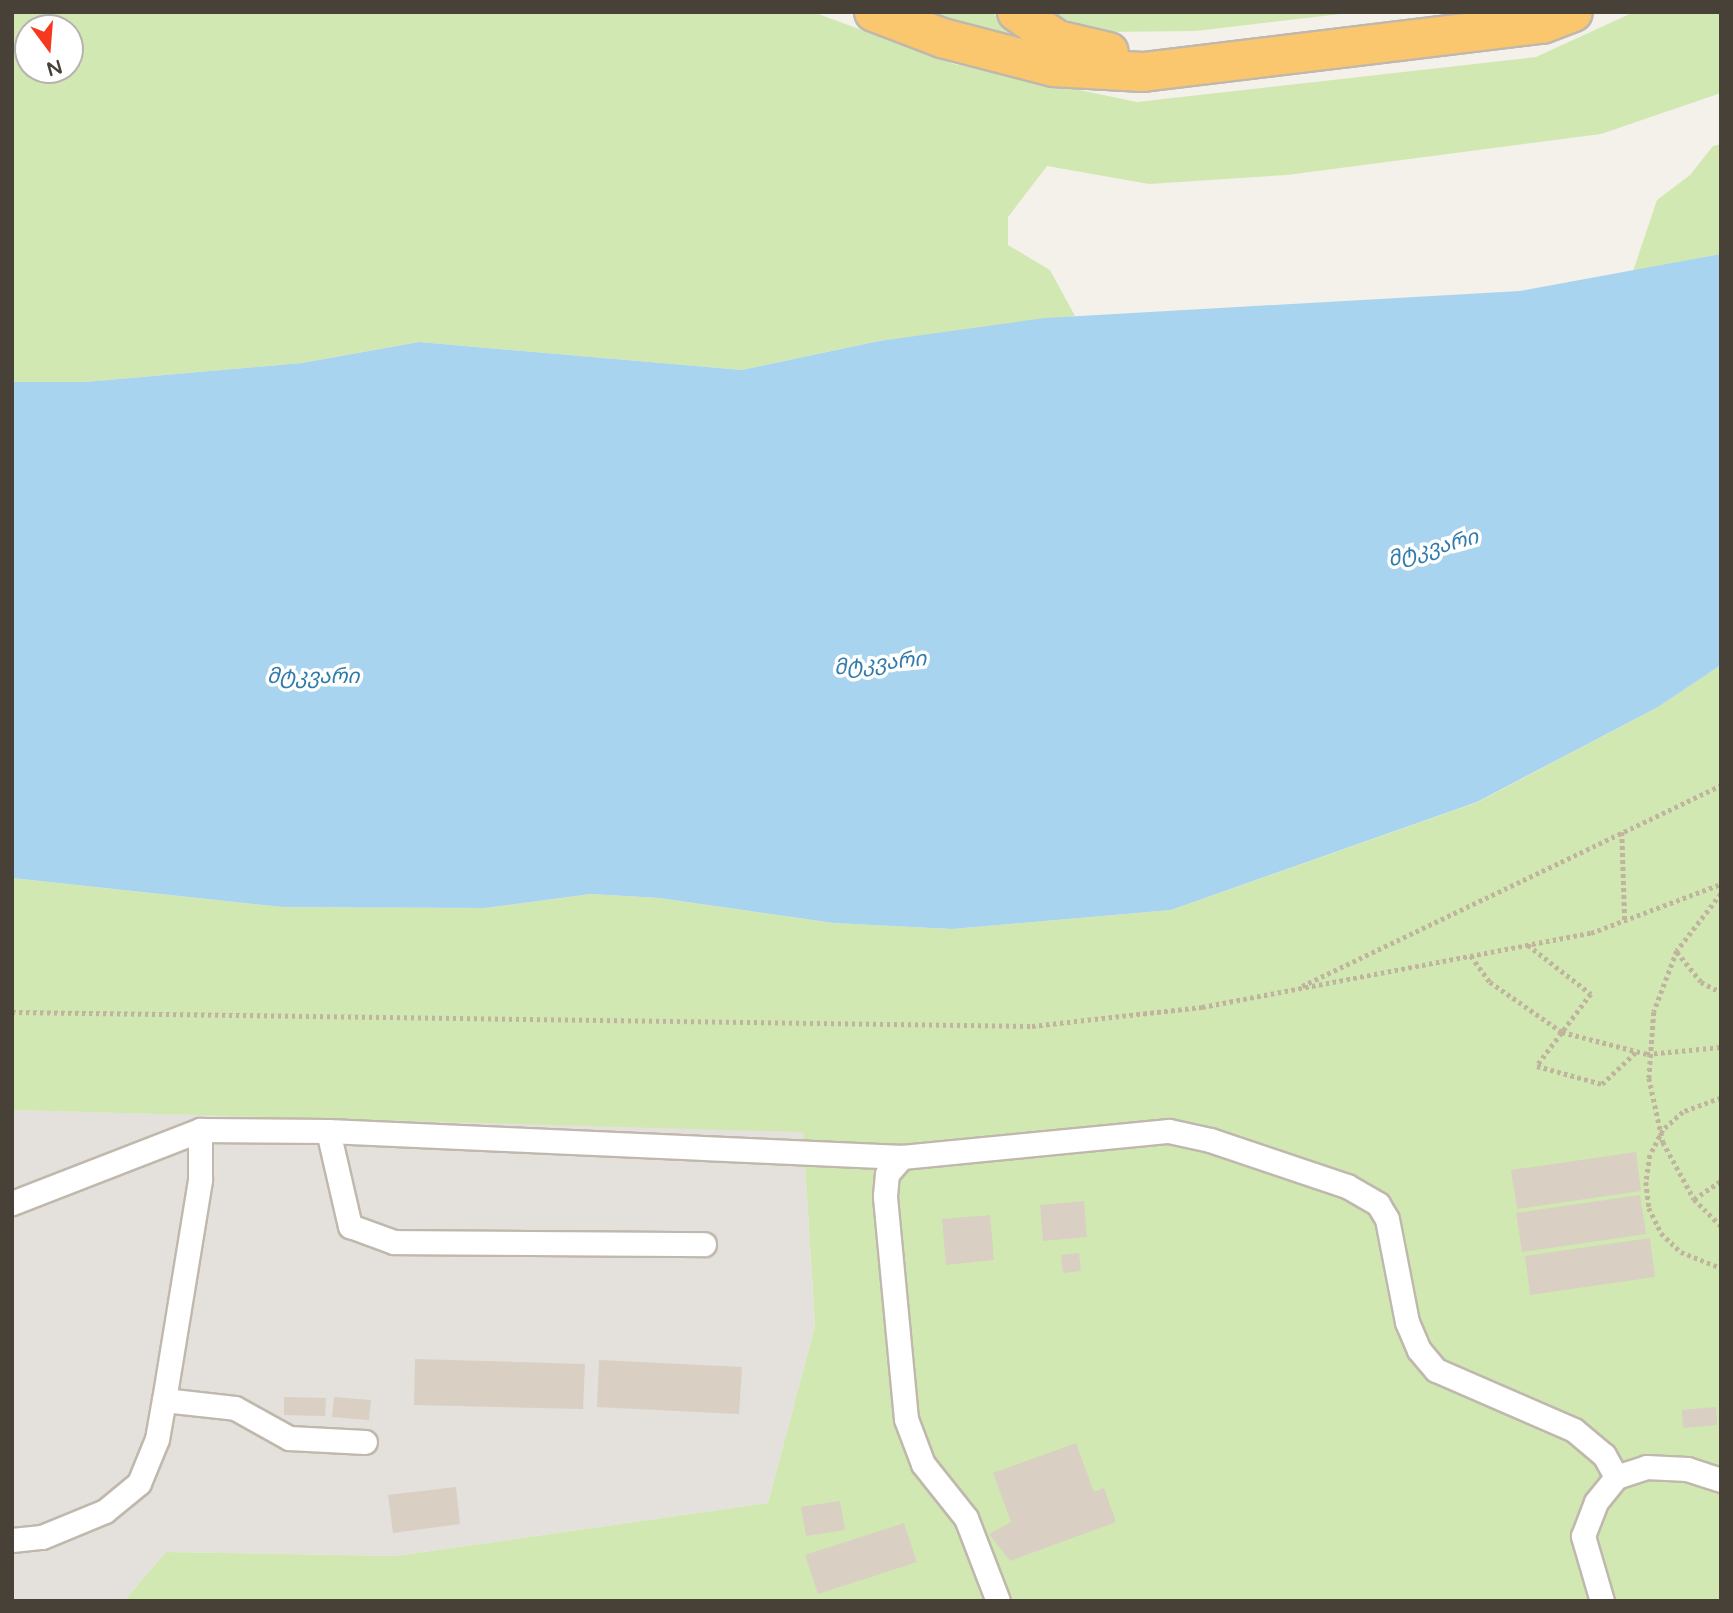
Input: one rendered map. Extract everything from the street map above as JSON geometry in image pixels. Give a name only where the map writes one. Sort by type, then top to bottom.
[{"type":"highway","points":[[874,12],[942,38],[1054,67],[1143,72],[1542,24],[1573,12]]},
{"type":"highway","points":[[1017,12],[1056,40],[1097,51],[1215,64]]},
{"type":"lane","points":[[12,1540],[42,1537],[105,1511],[139,1483],[157,1439],[164,1400],[200,1179],[200,1130]]},
{"type":"lane","points":[[12,1203],[200,1130],[328,1131],[902,1157],[1169,1131],[1210,1140],[1347,1186],[1378,1204],[1387,1219],[1407,1322],[1419,1350],[1436,1370],[1574,1430],[1604,1455],[1616,1477]]},
{"type":"lane","points":[[328,1131],[351,1226],[394,1242],[704,1244]]},
{"type":"lane","points":[[902,1157],[887,1174],[885,1196],[906,1419],[923,1464],[966,1518],[998,1601]]},
{"type":"lane","points":[[164,1400],[235,1408],[289,1438],[365,1442]]},
{"type":"lane","points":[[1602,1601],[1583,1536],[1596,1503],[1616,1477],[1659,1468],[1687,1469],[1721,1480]]},
{"type":"path","points":[[1295,989],[1721,785]]},
{"type":"path","points":[[1622,832],[1625,921]]},
{"type":"path","points":[[12,1012],[1032,1026],[1202,1007],[1527,945],[1625,921],[1721,884]]},
{"type":"path","points":[[1721,894],[1677,951],[1654,1012],[1649,1078],[1661,1134],[1694,1199],[1721,1226]]},
{"type":"path","points":[[1527,945],[1591,994],[1537,1066],[1602,1084],[1637,1051]]},
{"type":"path","points":[[1677,951],[1701,982],[1721,992]]},
{"type":"path","points":[[1471,956],[1490,982],[1562,1032],[1651,1053],[1721,1047]]},
{"type":"path","points":[[1721,1098],[1683,1112],[1661,1134],[1650,1155],[1646,1182],[1649,1208],[1661,1233],[1681,1252],[1721,1268]]},
{"type":"path","points":[[1694,1199],[1721,1181]]},
{"type":"shaded area","points":[[12,1110],[803,1131],[815,1326],[768,1503],[396,1556],[166,1552],[124,1601],[12,1601]]},
{"type":"green space","points":[[12,12],[813,12],[954,64],[1137,102],[1536,57],[1634,12],[1721,12],[1721,93],[1601,134],[1287,175],[1149,184],[1047,166],[1008,217],[1008,245],[1050,270],[1075,316],[879,341],[742,370],[419,342],[302,363],[85,382],[12,382]]},
{"type":"green space","points":[[923,12],[993,12],[1015,41]]},
{"type":"green space","points":[[1043,12],[1358,12],[1196,31],[1103,32]]},
{"type":"green space","points":[[1721,144],[1721,254],[1633,271],[1657,200],[1690,175],[1713,146]]},
{"type":"green space","points":[[1721,665],[1721,1595],[1717,1601],[124,1601],[166,1552],[396,1556],[768,1503],[815,1326],[803,1132],[12,1110],[12,878],[282,907],[485,908],[591,894],[659,898],[834,923],[952,929],[1171,910],[1478,802],[1658,707]]},
{"type":"water","name":"მტკვარი","points":[[1721,254],[1721,665],[1658,707],[1477,802],[1171,910],[952,929],[834,923],[659,898],[591,894],[485,908],[282,907],[12,878],[12,382],[85,382],[302,363],[419,342],[742,370],[879,341],[1045,318],[1520,291]]},
{"type":"building","points":[[1636,1152],[1641,1191],[1517,1209],[1511,1170]]},
{"type":"building","points":[[1640,1195],[1646,1234],[1522,1252],[1516,1213]]},
{"type":"building","points":[[1084,1201],[1087,1237],[1043,1241],[1040,1205]]},
{"type":"building","points":[[990,1215],[994,1260],[946,1265],[942,1219]]},
{"type":"building","points":[[1650,1238],[1655,1277],[1530,1295],[1525,1256]]},
{"type":"building","points":[[1079,1253],[1081,1271],[1063,1273],[1061,1255]]},
{"type":"building","points":[[415,1359],[585,1364],[583,1409],[414,1405]]},
{"type":"building","points":[[599,1360],[742,1367],[739,1414],[597,1407]]},
{"type":"building","points":[[284,1397],[326,1398],[325,1416],[284,1415]]},
{"type":"building","points":[[334,1397],[371,1400],[369,1420],[332,1417]]},
{"type":"building","points":[[1716,1407],[1717,1425],[1683,1428],[1682,1410]]},
{"type":"building","points":[[1076,1443],[1094,1492],[1104,1488],[1116,1522],[1010,1561],[989,1534],[1011,1522],[993,1473]]},
{"type":"building","points":[[456,1487],[460,1524],[393,1533],[388,1495]]},
{"type":"building","points":[[840,1501],[845,1530],[806,1536],[801,1507]]},
{"type":"building","points":[[904,1523],[917,1562],[818,1594],[805,1555]]}]
